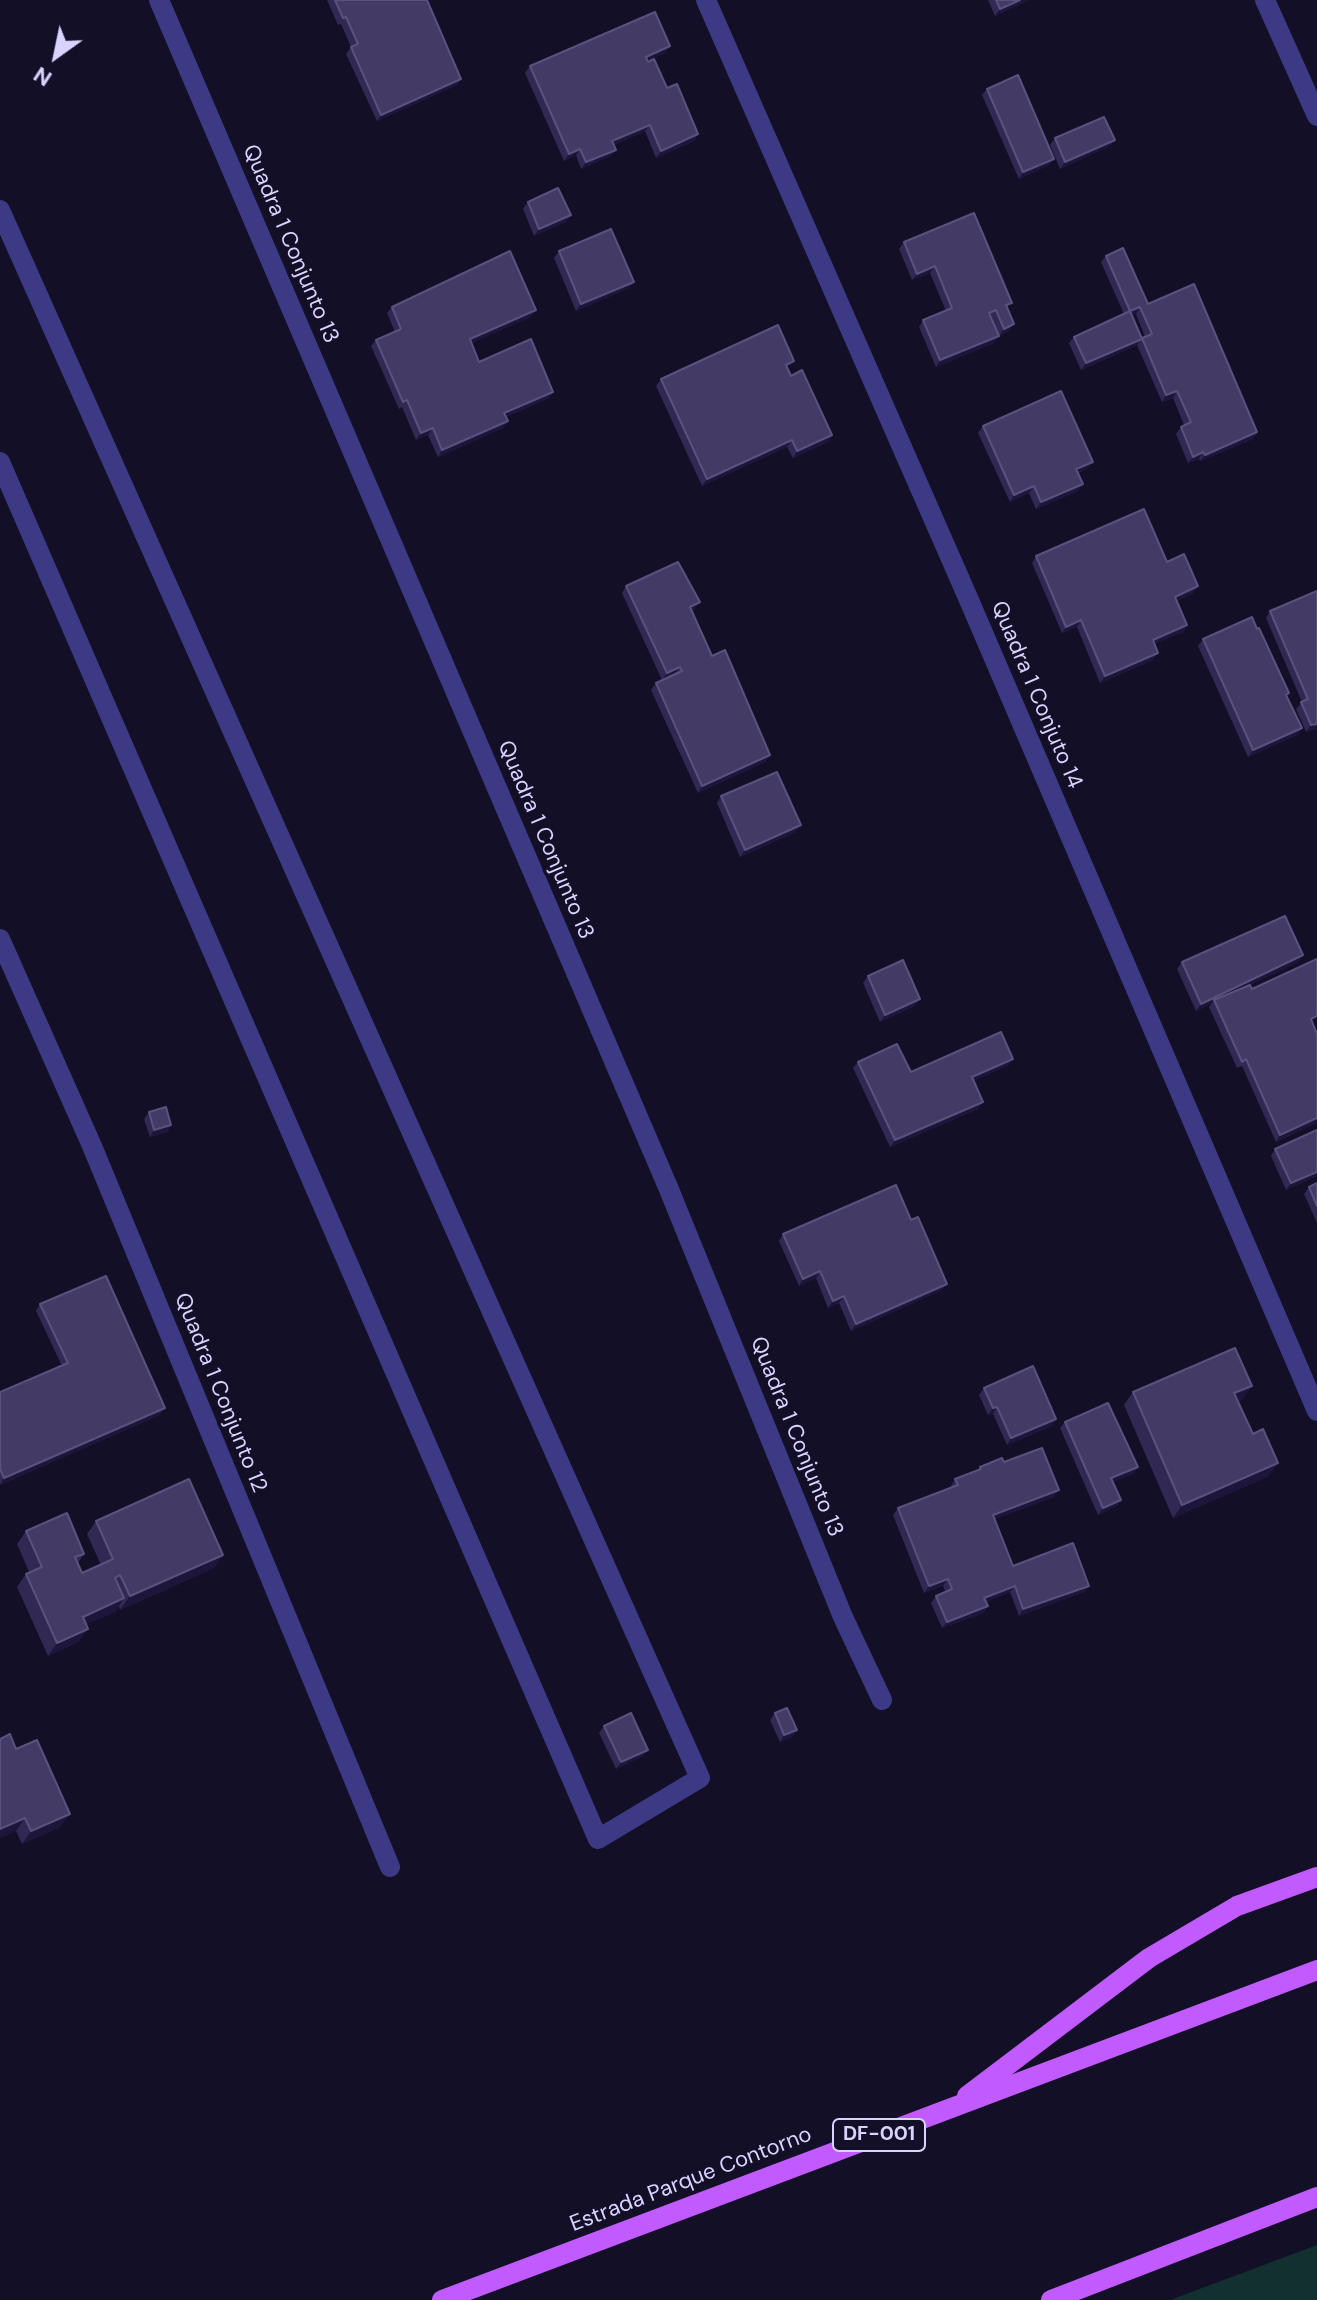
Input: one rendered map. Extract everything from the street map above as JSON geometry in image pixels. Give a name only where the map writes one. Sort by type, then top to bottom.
[{"type":"main road","points":[[949,2109],[1149,1958],[1237,1906],[1317,1877]]},
{"type":"main road","name":"Estrada Parque Contorno","points":[[442,2300],[1317,1970]]},
{"type":"main road","points":[[1051,2300],[1317,2197]]},
{"type":"street","name":"Quadra 1 Conjunto 13","points":[[159,0],[668,1187],[843,1617],[882,1700]]},
{"type":"street","name":"Quadra 1 Conjuto 14","points":[[706,0],[969,600],[1317,1411]]},
{"type":"street","points":[[1265,0],[1317,116]]},
{"type":"street","points":[[0,210],[700,1778],[598,1839],[0,462]]},
{"type":"street","name":"Quadra 1 Conjunto 12","points":[[0,939],[92,1146],[390,1867]]},
{"type":"green space","points":[[1317,2245],[1317,2300],[1170,2300]]},
{"type":"building","points":[[335,0],[427,0],[461,79],[381,115],[351,47],[358,44]]},
{"type":"building","points":[[996,0],[1020,0],[1000,9]]},
{"type":"building","points":[[655,12],[670,46],[646,57],[648,62],[654,59],[667,88],[677,84],[698,134],[661,151],[650,125],[612,141],[616,150],[586,162],[580,149],[569,154],[530,66]]},
{"type":"building","points":[[1018,75],[1054,159],[1023,172],[987,89]]},
{"type":"building","points":[[1104,117],[1115,140],[1065,162],[1055,138]]},
{"type":"building","points":[[558,188],[571,215],[539,229],[528,202]]},
{"type":"building","points":[[974,213],[1012,303],[1006,305],[1014,324],[1004,329],[996,310],[989,313],[999,336],[940,360],[923,320],[952,308],[935,266],[917,274],[904,242]]},
{"type":"building","points":[[611,229],[634,282],[581,304],[559,251]]},
{"type":"building","points":[[1123,248],[1148,304],[1194,284],[1257,432],[1205,455],[1203,452],[1193,457],[1181,427],[1191,422],[1177,391],[1166,395],[1142,338],[1152,334],[1140,307],[1130,311],[1106,256]]},
{"type":"building","points":[[510,251],[536,310],[470,339],[479,362],[531,339],[553,392],[504,413],[508,421],[442,450],[433,428],[421,433],[407,400],[403,402],[376,340],[401,329],[392,307]]},
{"type":"building","points":[[1130,311],[1142,339],[1086,363],[1074,337]]},
{"type":"building","points":[[778,325],[794,361],[786,365],[791,376],[802,370],[832,435],[797,451],[792,440],[707,479],[661,379]]},
{"type":"building","points":[[1061,391],[1093,462],[1076,469],[1083,484],[1041,502],[1034,486],[1014,495],[983,426]]},
{"type":"building","points":[[1144,509],[1167,562],[1184,554],[1198,586],[1175,597],[1187,625],[1153,640],[1158,653],[1105,676],[1081,620],[1066,627],[1036,556]]},
{"type":"building","points":[[678,562],[700,602],[690,607],[712,656],[725,650],[770,755],[702,786],[656,683],[682,671],[680,667],[667,673],[626,586]]},
{"type":"building","points":[[1317,591],[1317,724],[1311,725],[1301,702],[1308,699],[1270,611]]},
{"type":"building","points":[[1252,617],[1289,693],[1286,695],[1302,728],[1253,750],[1203,639]]},
{"type":"building","points":[[777,772],[801,825],[745,850],[721,796]]},
{"type":"building","points":[[1285,916],[1303,955],[1201,1004],[1182,962]]},
{"type":"building","points":[[1317,959],[1317,1016],[1311,1019],[1317,1034],[1317,1118],[1280,1135],[1246,1059],[1242,1062],[1214,1000],[1250,985],[1252,989]]},
{"type":"building","points":[[903,960],[920,999],[885,1015],[868,976]]},
{"type":"building","points":[[1001,1032],[1013,1059],[972,1077],[983,1102],[895,1140],[858,1062],[897,1044],[911,1072]]},
{"type":"building","points":[[166,1107],[171,1125],[154,1130],[149,1112]]},
{"type":"building","points":[[1317,1130],[1317,1172],[1291,1183],[1275,1149]]},
{"type":"building","points":[[1317,1183],[1317,1206],[1309,1187]]},
{"type":"building","points":[[896,1185],[911,1220],[918,1217],[947,1284],[856,1324],[844,1296],[833,1301],[820,1271],[803,1279],[783,1234]]},
{"type":"building","points":[[106,1276],[165,1408],[4,1478],[0,1469],[0,1392],[68,1363],[40,1304]]},
{"type":"building","points":[[1235,1348],[1252,1386],[1234,1393],[1253,1434],[1263,1429],[1278,1463],[1182,1505],[1133,1392]]},
{"type":"building","points":[[1033,1366],[1056,1419],[1011,1438],[997,1407],[993,1408],[984,1388]]},
{"type":"building","points":[[1108,1403],[1138,1467],[1111,1478],[1121,1500],[1103,1508],[1065,1422]]},
{"type":"building","points":[[1042,1448],[1059,1490],[993,1515],[1013,1566],[1073,1543],[1089,1586],[1023,1609],[1015,1586],[984,1598],[988,1606],[947,1622],[936,1596],[952,1589],[948,1579],[929,1586],[898,1508],[958,1485],[955,1479],[980,1467]]},
{"type":"building","points":[[189,1479],[223,1555],[130,1596],[120,1575],[115,1578],[124,1598],[83,1617],[88,1629],[57,1643],[26,1574],[42,1567],[26,1531],[67,1513],[84,1554],[75,1557],[82,1573],[113,1559],[96,1521]]},
{"type":"building","points":[[787,1708],[797,1730],[784,1735],[775,1713]]},
{"type":"building","points":[[631,1713],[648,1750],[621,1762],[604,1726]]},
{"type":"building","points":[[10,1734],[16,1749],[37,1740],[70,1814],[31,1831],[25,1818],[0,1829],[0,1739]]}]
